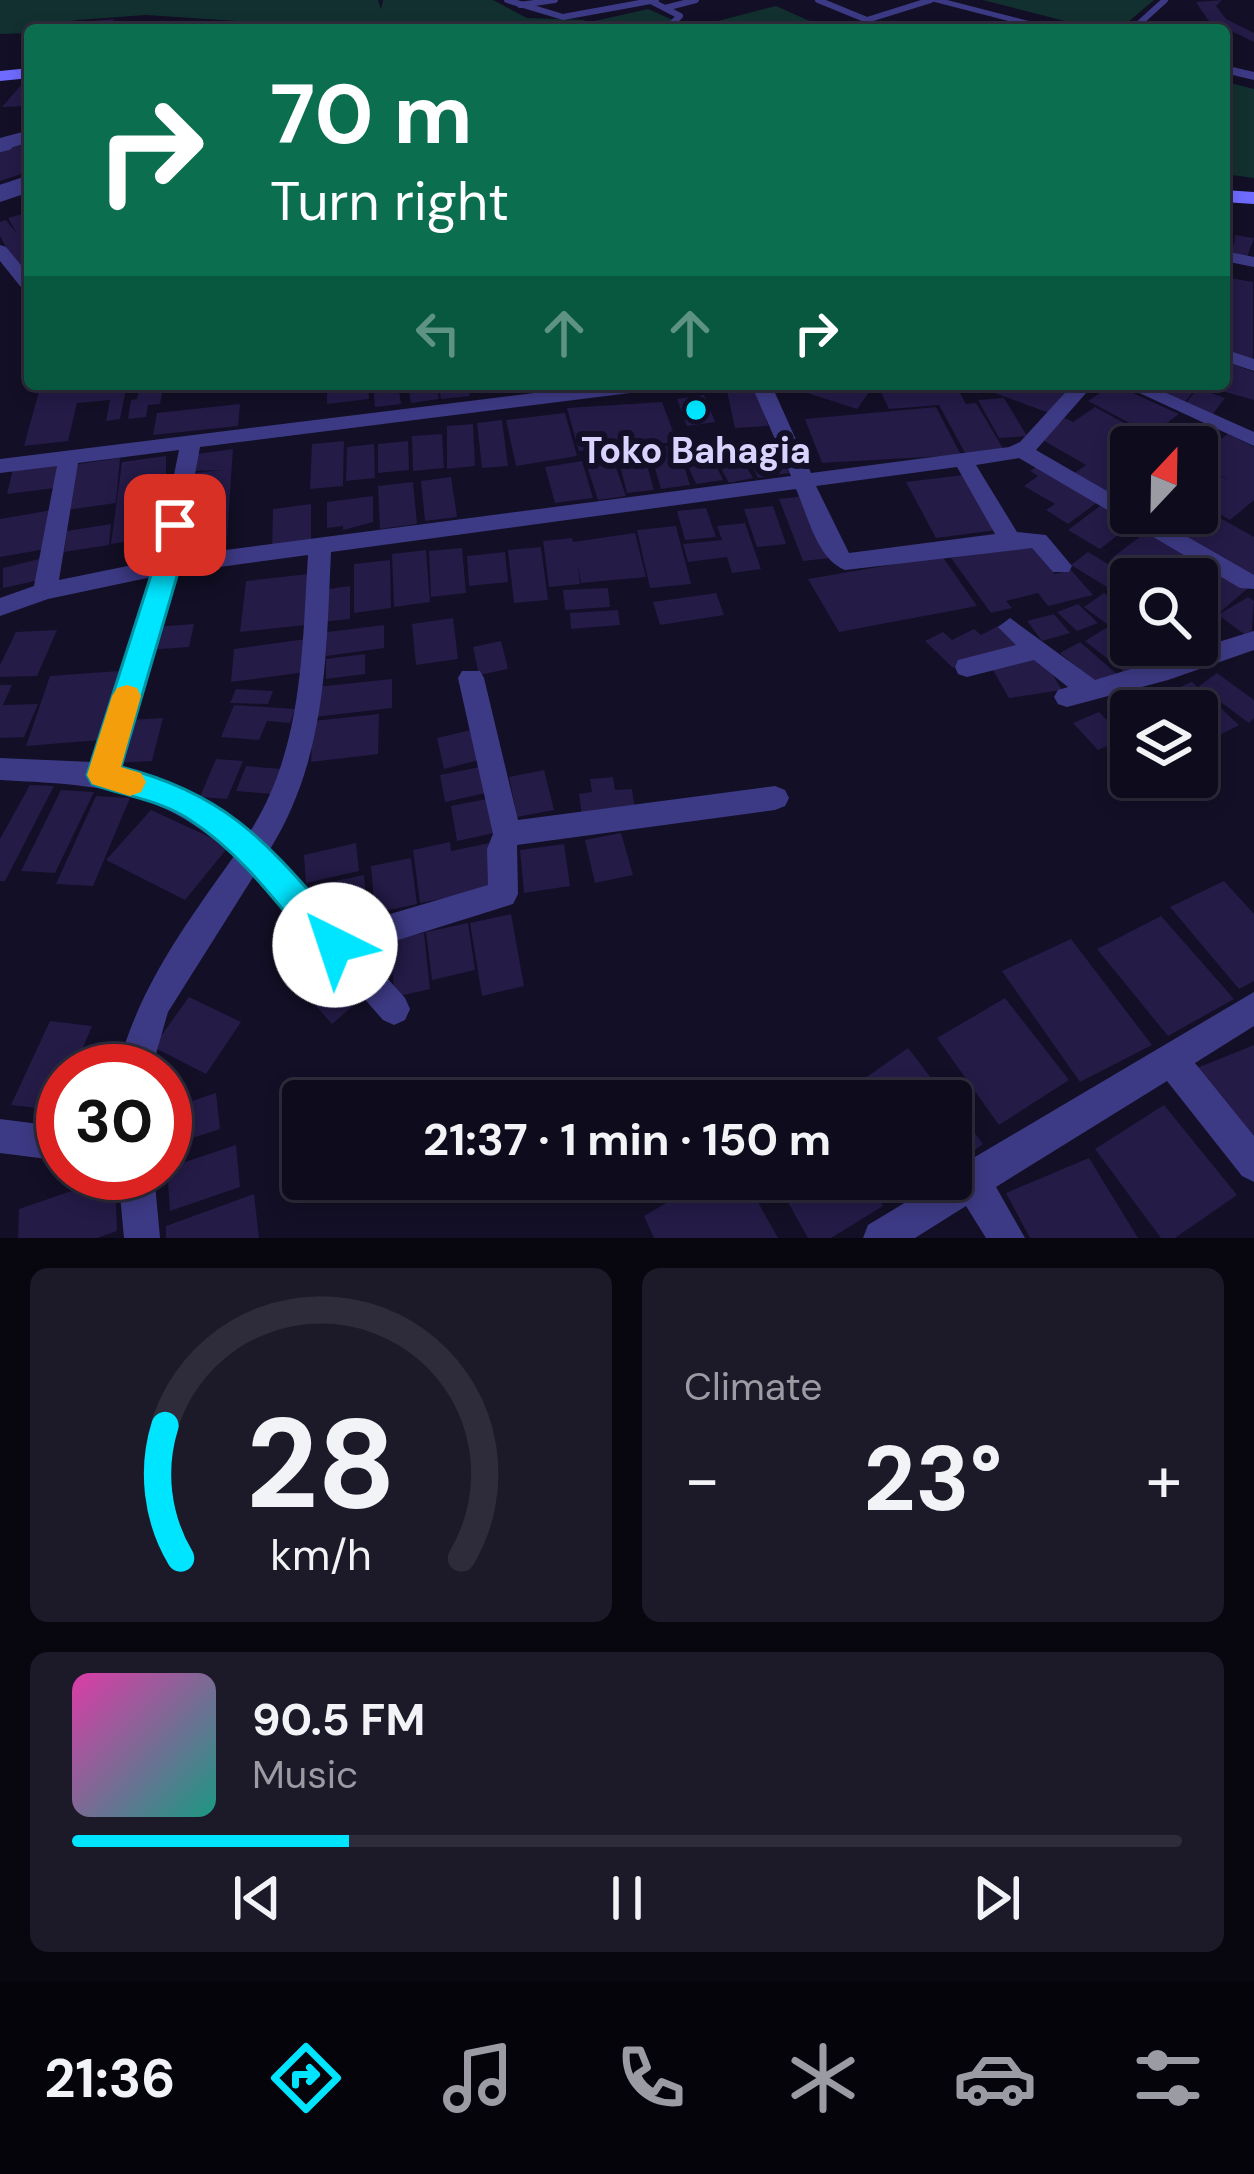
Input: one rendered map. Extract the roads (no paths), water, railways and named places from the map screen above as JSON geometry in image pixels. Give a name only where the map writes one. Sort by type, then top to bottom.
[{"type":"street","points":[[932,0],[1033,24]]},
{"type":"street","points":[[0,250],[24,280]]},
{"type":"street","points":[[0,466],[602,390]]},
{"type":"street","points":[[764,390],[836,555],[845,562],[1034,538],[1061,566]]},
{"type":"street","points":[[0,607],[45,591],[167,566],[808,484],[1022,451],[1078,390]]},
{"type":"street","points":[[1143,390],[1254,440]]},
{"type":"street","points":[[103,775],[167,566],[191,442]]},
{"type":"street","points":[[1022,451],[1248,582]]},
{"type":"street","points":[[45,591],[69,456]]},
{"type":"street","points":[[963,460],[1010,540]]},
{"type":"street","points":[[138,1044],[157,1000],[254,853],[283,799],[306,728],[320,549]]},
{"type":"street","points":[[1010,627],[1078,694],[1254,640]]},
{"type":"street","points":[[967,667],[1036,650]]},
{"type":"street","points":[[335,945],[497,899],[506,887],[501,849],[507,834],[471,678]]},
{"type":"street","points":[[0,769],[103,775],[153,788],[201,809],[254,853],[394,1009]]},
{"type":"street","points":[[507,834],[775,798]]},
{"type":"street","points":[[972,1179],[1254,1008]]},
{"type":"street","points":[[1171,1059],[1254,1164]]},
{"type":"street","points":[[0,1136],[36,1141]]},
{"type":"street","points":[[972,1182],[1007,1238]]},
{"type":"street","points":[[138,1200],[142,1238]]},
{"type":"street","points":[[881,1238],[940,1200]]},
{"type":"lane","points":[[507,0],[536,16],[564,20],[653,1],[680,16],[671,24]]},
{"type":"lane","points":[[518,6],[555,0]]},
{"type":"lane","points":[[664,8],[696,0]]},
{"type":"lane","points":[[818,0],[868,20],[932,0]]},
{"type":"lane","points":[[1139,24],[1165,0]]},
{"type":"place","name":"Toko Bahagia","points":[[696,410]]}]
